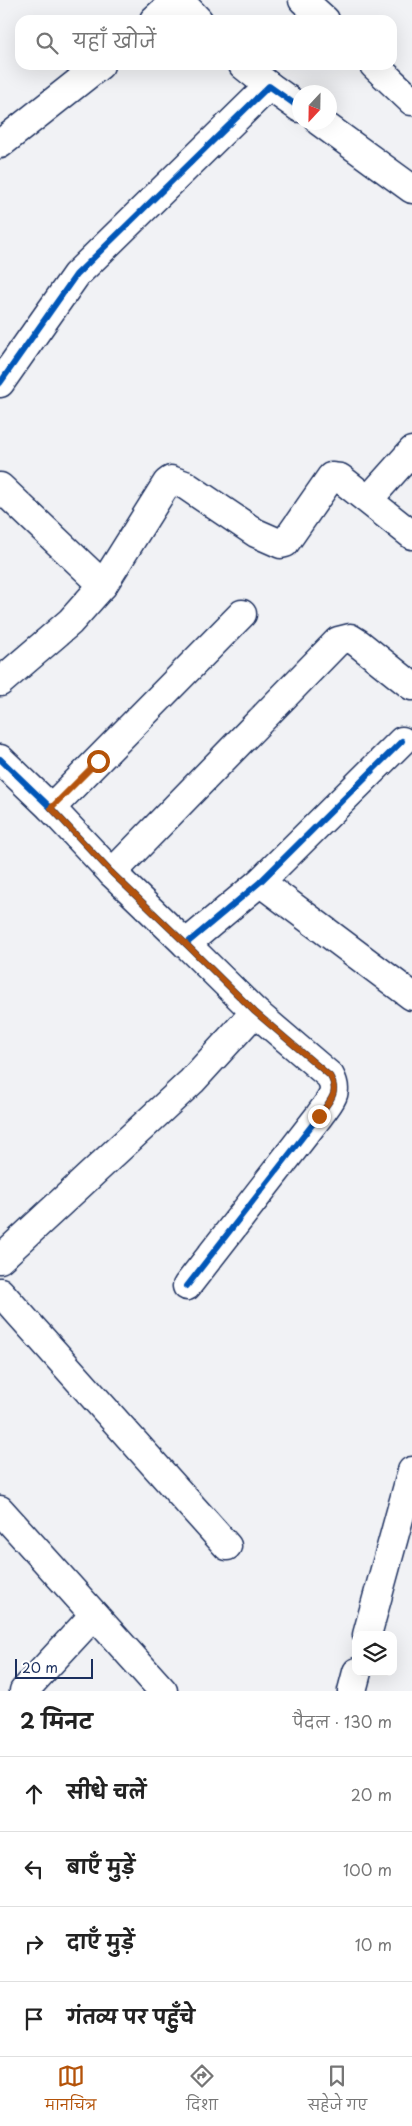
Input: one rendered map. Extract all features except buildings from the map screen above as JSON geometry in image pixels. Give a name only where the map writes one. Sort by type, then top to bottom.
[{"type":"street","points":[[160,15],[177,0],[193,15]]},
{"type":"street","points":[[303,0],[320,15]]},
{"type":"street","points":[[0,144],[94,70]]},
{"type":"street","points":[[249,70],[292,102]]},
{"type":"street","points":[[379,70],[412,101]]},
{"type":"street","points":[[0,383],[76,275],[269,86]]},
{"type":"street","points":[[331,130],[412,189]]},
{"type":"street","points":[[369,500],[412,452]]},
{"type":"street","points":[[0,682],[70,622],[103,585],[167,483],[171,480],[185,485],[256,532],[281,544],[285,543],[331,477],[340,478],[412,535]]},
{"type":"street","points":[[0,487],[103,585]]},
{"type":"street","points":[[51,808],[242,614]]},
{"type":"street","points":[[112,873],[338,640],[350,638],[358,642],[412,686]]},
{"type":"street","points":[[186,944],[239,897],[260,882],[402,741]]},
{"type":"street","points":[[0,758],[51,808],[112,873],[255,1012],[330,1076],[335,1085],[334,1094],[187,1286]]},
{"type":"street","points":[[260,882],[412,996]]},
{"type":"street","points":[[0,1259],[192,1081],[255,1012]]},
{"type":"street","points":[[0,1292],[227,1546]]},
{"type":"street","points":[[368,1631],[412,1471]]},
{"type":"street","points":[[2,1516],[163,1691]]},
{"type":"street","points":[[24,1691],[94,1615]]},
{"type":"street","points":[[352,1691],[356,1676]]},
{"type":"cycle path","points":[[0,383],[76,275],[269,86],[292,102]]},
{"type":"cycle path","points":[[0,759],[51,808],[112,873],[186,944],[260,882],[402,741]]},
{"type":"cycle path","points":[[186,944],[255,1012],[330,1076],[334,1088],[330,1101],[319,1116],[187,1286]]},
{"type":"route","points":[[98,761],[51,808],[112,873],[255,1012],[330,1076],[335,1085],[334,1094],[319,1116]]}]
